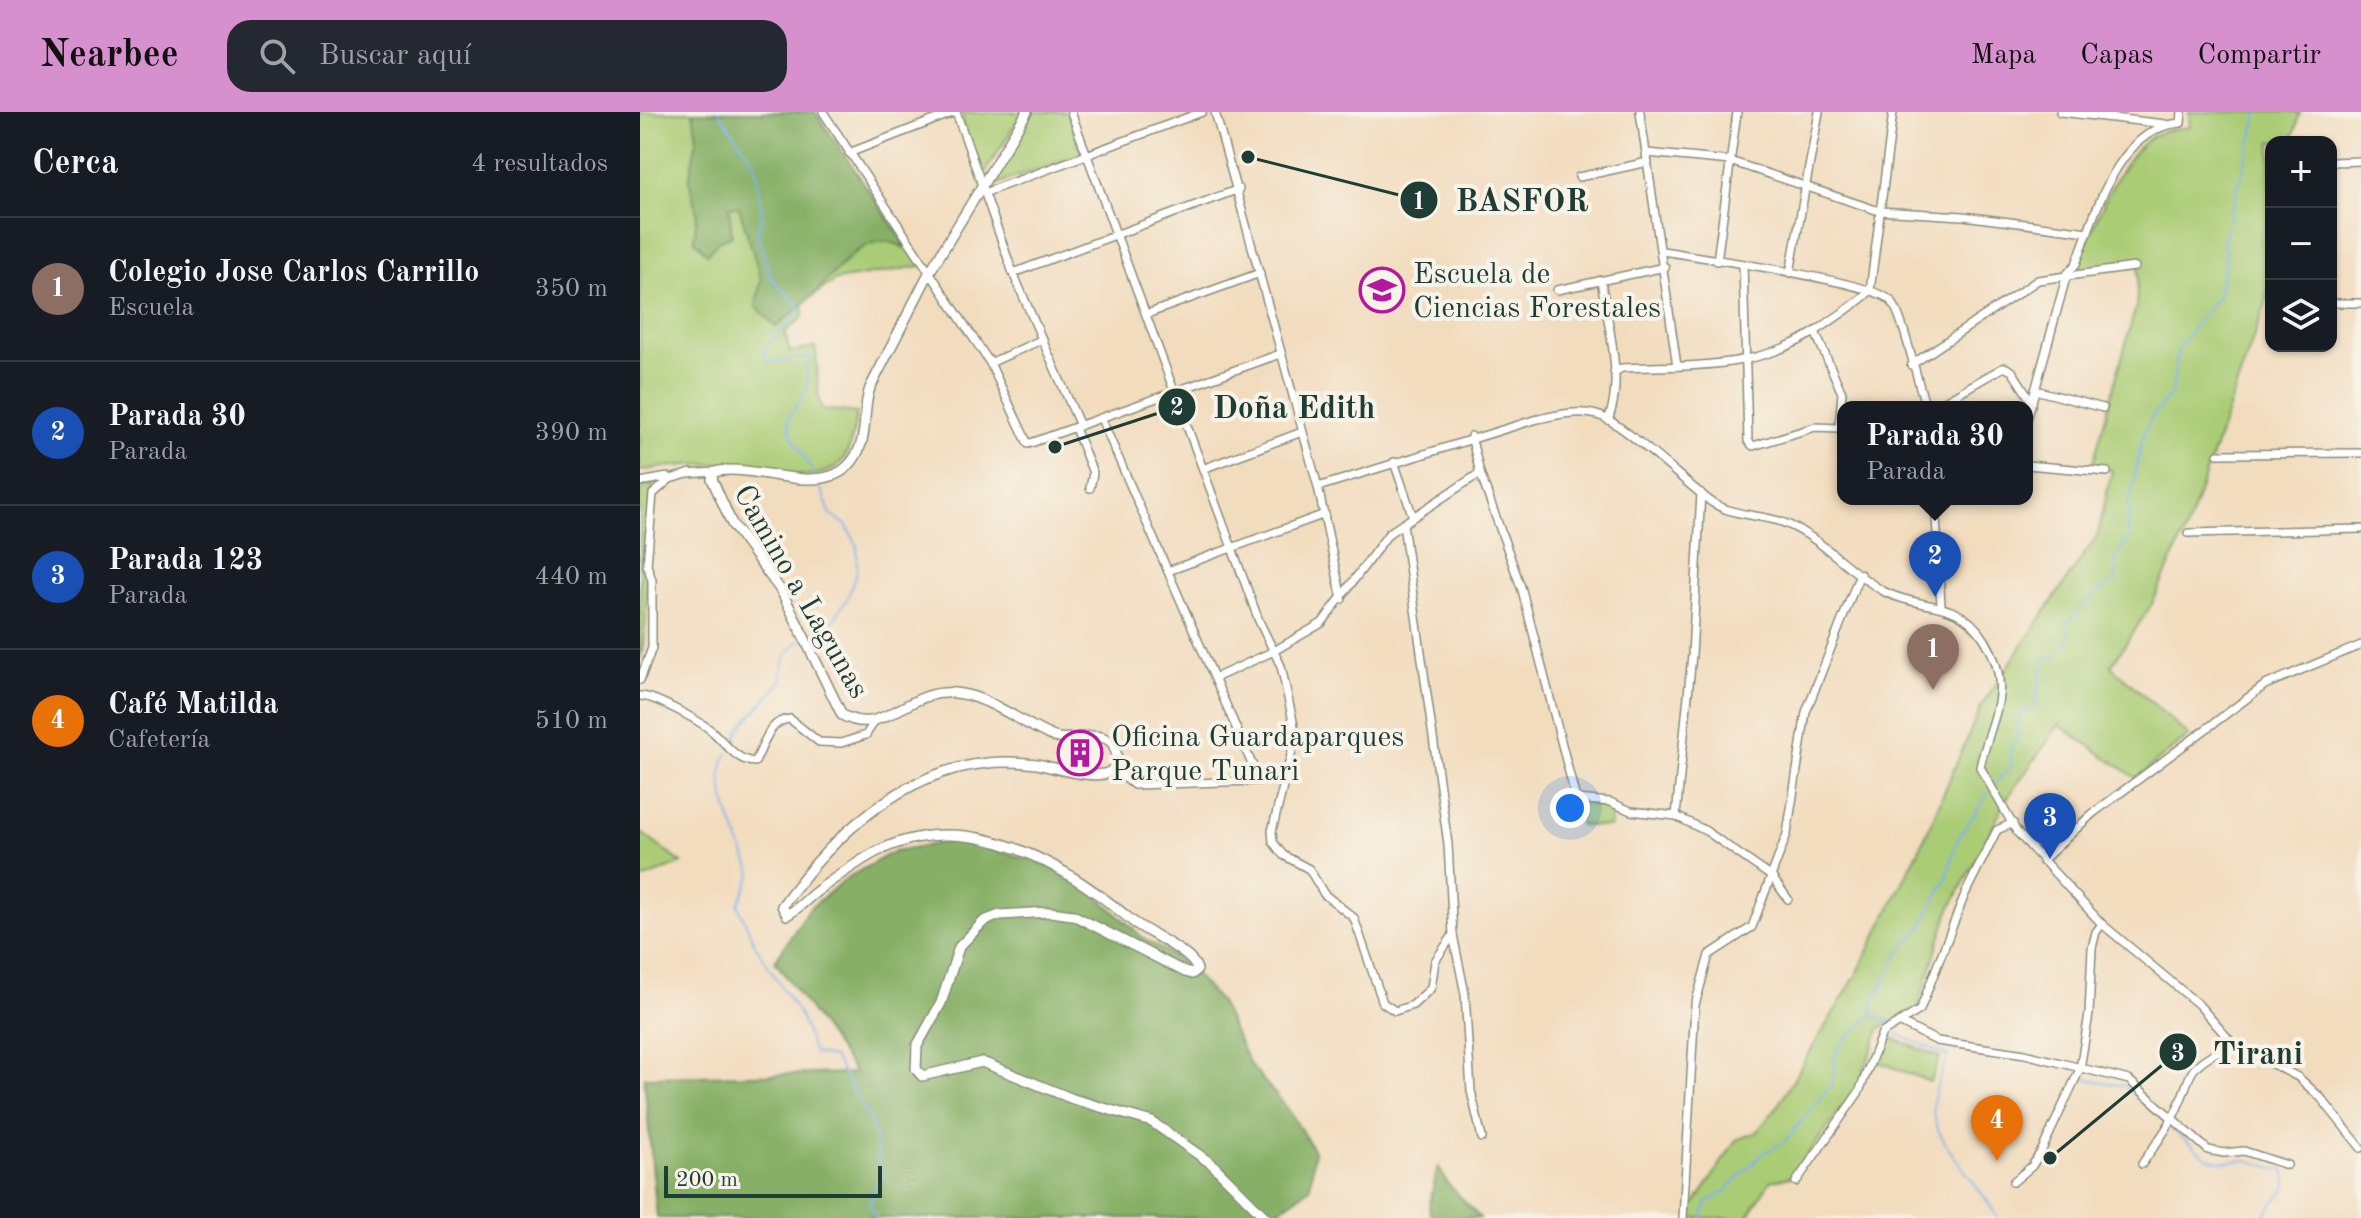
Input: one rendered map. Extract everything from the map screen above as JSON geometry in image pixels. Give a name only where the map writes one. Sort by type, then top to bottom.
[{"type":"street","points":[[823,112],[990,363],[1028,444],[1280,354]]},
{"type":"street","points":[[849,153],[956,112],[1013,273],[1078,427],[1093,473],[1090,488]]},
{"type":"street","points":[[640,482],[691,473],[737,470],[817,480],[842,470],[862,442],[863,407],[870,388],[929,273],[1027,112]]},
{"type":"street","points":[[1071,112],[1259,621],[1281,666],[1296,735],[1272,831],[1273,842],[1283,855],[1309,869],[1324,894],[1354,918],[1383,1003],[1395,1011],[1413,1005],[1431,988],[1435,961],[1453,935]]},
{"type":"street","points":[[982,190],[1088,156],[1202,112]]},
{"type":"street","points":[[1215,112],[1239,189],[1280,354],[1318,487],[1342,599]]},
{"type":"street","points":[[1640,112],[1677,366]]},
{"type":"street","points":[[1717,261],[1737,112]]},
{"type":"street","points":[[1790,273],[1819,112]]},
{"type":"street","points":[[1614,372],[1622,368],[1748,361],[1772,355],[1816,334],[1870,291],[1893,112]]},
{"type":"street","points":[[2060,112],[2168,124],[2181,123],[2182,112]]},
{"type":"street","points":[[2032,401],[2067,274],[2076,264],[2108,185],[2127,154],[2148,133],[2168,124]]},
{"type":"street","points":[[1647,153],[1730,161],[1879,211],[1963,216],[2088,232]]},
{"type":"street","points":[[2337,162],[2361,161]]},
{"type":"street","points":[[1579,177],[1648,162]]},
{"type":"street","points":[[1013,273],[1239,189]]},
{"type":"street","points":[[1662,251],[1790,273],[1870,291],[1891,301],[1924,401]]},
{"type":"street","points":[[1743,264],[1748,441],[1753,446],[1815,427],[1837,428]]},
{"type":"street","points":[[1557,290],[1665,267]]},
{"type":"street","points":[[1911,365],[2038,280],[2135,267]]},
{"type":"street","points":[[1147,314],[1260,273]]},
{"type":"street","points":[[1601,280],[1614,372],[1613,408],[1608,420]]},
{"type":"street","points":[[2337,303],[2361,303]]},
{"type":"street","points":[[1816,334],[1842,393],[1841,401]]},
{"type":"street","points":[[990,363],[1043,339]]},
{"type":"street","points":[[1944,401],[2004,367],[2012,371],[2031,401]]},
{"type":"street","points":[[2035,390],[2103,408]]},
{"type":"street","points":[[1318,487],[1471,436],[1566,413],[1602,416],[1701,493],[1742,516],[1779,521],[1884,591],[1941,605],[1964,617],[1984,638],[1996,662],[2002,693],[1980,767],[2013,823],[2042,861],[2102,924],[2199,1005],[2233,1044],[2298,1077],[2321,1098],[2361,1148]]},
{"type":"street","points":[[1101,418],[1258,778]]},
{"type":"street","points":[[1205,468],[1302,432]]},
{"type":"street","points":[[1471,436],[1480,473],[1522,590],[1576,799],[1610,802],[1631,811],[1676,816],[1706,831],[1772,877],[1788,899]]},
{"type":"street","points":[[2218,454],[2361,453]]},
{"type":"street","points":[[1394,462],[1413,517]]},
{"type":"street","points":[[2033,466],[2107,472]]},
{"type":"street","name":"Camino a Lagunas","points":[[714,472],[712,479],[722,506],[782,592],[834,703],[850,720],[874,722],[926,696],[962,693],[1060,738],[1102,736],[1116,750],[1112,768]]},
{"type":"street","points":[[640,680],[652,648],[652,580],[647,565],[653,494],[670,479],[691,473]]},
{"type":"street","points":[[1215,678],[1274,651],[1322,623],[1379,544],[1403,524],[1480,473]]},
{"type":"street","points":[[1676,816],[1692,655],[1701,493]]},
{"type":"street","points":[[1935,505],[1941,605]]},
{"type":"street","points":[[1168,571],[1325,514]]},
{"type":"street","points":[[1403,524],[1448,844],[1453,935],[1465,994],[1471,1091],[1482,1138]]},
{"type":"street","points":[[2188,533],[2361,529]]},
{"type":"street","points":[[1683,1218],[1695,1005],[1709,955],[1752,927],[1772,877],[1787,834],[1806,712],[1860,574]]},
{"type":"street","points":[[2042,861],[2092,814],[2265,685],[2361,645]]},
{"type":"street","points":[[640,696],[654,697],[710,730],[748,762],[755,762],[771,729],[782,720],[790,719],[819,742],[831,745],[866,735],[874,722]]},
{"type":"street","points":[[1266,1218],[1212,1164],[1152,1122],[1073,1099],[982,1062],[932,1075],[922,1076],[916,1069],[917,1046],[941,1003],[959,947],[984,921],[1000,915],[1050,912],[1073,915],[1185,972],[1192,974],[1197,970],[1190,956],[1132,921],[1094,888],[1045,859],[977,838],[948,835],[889,846],[817,891],[800,908],[787,915],[782,906],[842,835],[922,780],[986,763],[1028,763],[1086,776],[1103,775],[1112,768],[1134,785],[1258,778],[1284,780]]},
{"type":"street","points":[[1796,1182],[1859,1092],[1882,1033],[1920,1010],[1965,894],[1997,830],[2013,823]]},
{"type":"street","points":[[2013,1182],[2032,1166],[2042,1150],[2080,1069],[2089,1014],[2092,948],[2096,932],[2102,924]]},
{"type":"street","points":[[1901,1023],[1937,1041],[2025,1054],[2129,1080],[2208,1150],[2224,1153],[2244,1151],[2287,1165]]},
{"type":"street","points":[[2142,1164],[2172,1119],[2193,1067],[2202,1058],[2233,1044]]},
{"type":"green space","points":[[640,112],[815,112],[921,266],[836,280],[804,302],[803,317],[785,332],[790,352],[815,347],[822,409],[857,413],[847,453],[839,464],[828,471],[800,475],[705,464],[640,471]]},
{"type":"green space","points":[[693,112],[815,112],[902,239],[904,248],[890,242],[865,246],[776,327],[756,306],[761,279],[739,207],[729,207],[732,236],[719,240],[707,254],[694,240],[697,213],[689,181],[697,138]]},
{"type":"green space","points":[[1023,112],[981,179],[965,137],[962,113]]},
{"type":"green space","points":[[1033,112],[1068,112],[1082,154],[986,188]]},
{"type":"green space","points":[[2189,112],[2300,112],[2294,136],[2265,136],[2265,305],[2186,530],[2152,604],[2111,666],[2189,736],[2136,778],[2059,725],[2008,797],[1949,911],[1918,1007],[1880,1028],[1857,1089],[1790,1177],[1770,1181],[1747,1218],[1690,1218],[1691,1210],[1736,1140],[1757,1132],[1777,1107],[1858,972],[1922,844],[1981,706],[2098,534],[2112,470],[2092,467],[2136,306],[2139,264],[2075,271],[2108,194],[2131,156],[2159,133],[2190,127]]},
{"type":"green space","points":[[653,484],[647,527],[646,616],[640,660],[640,487]]},
{"type":"green space","points":[[1934,644],[1957,655],[1947,675],[1924,663]]},
{"type":"green space","points":[[1582,804],[1612,806],[1610,827],[1580,825]]},
{"type":"green space","points":[[640,832],[682,863],[640,880]]},
{"type":"green space","points":[[959,840],[1043,863],[1100,898],[1143,938],[1183,962],[1220,1002],[1250,1065],[1288,1109],[1314,1151],[1310,1188],[1267,1218],[657,1218],[644,1077],[855,1073],[775,961],[809,909],[847,878],[895,851]]},
{"type":"green space","points":[[1889,1037],[1940,1057],[1930,1082],[1879,1062]]},
{"type":"green space","points":[[1438,1166],[1448,1184],[1480,1218],[1432,1218],[1429,1207]]},
{"type":"waterway","points":[[719,112],[755,164],[763,218],[756,230],[771,278],[802,309],[763,349],[766,361],[812,358],[806,369],[807,383],[803,395],[788,418],[791,434],[815,476]]},
{"type":"waterway","points":[[1993,786],[2011,767],[2010,749],[2017,739],[2020,714],[2035,706],[2044,659],[2057,655],[2069,639],[2067,623],[2095,594],[2116,580],[2116,558],[2128,539],[2128,507],[2143,436],[2151,418],[2172,393],[2178,348],[2218,296],[2226,256],[2223,244],[2258,112]]},
{"type":"waterway","points":[[807,637],[834,620],[848,597],[857,571],[857,545],[846,525],[831,515],[818,481]]},
{"type":"waterway","points":[[732,748],[741,727],[782,681],[786,658],[801,640]]},
{"type":"waterway","points":[[728,753],[721,779],[724,795],[752,874],[738,905],[755,945],[801,1018],[814,1053],[834,1058],[872,1123],[881,1175],[869,1204],[877,1218]]},
{"type":"waterway","points":[[1702,1218],[1707,1202],[1724,1193],[1760,1156],[1786,1140],[1831,1085],[1837,1048],[1872,1015],[1873,1002],[1898,954],[1922,926],[1947,877],[1956,842],[1989,792]]},
{"type":"waterway","points":[[1872,1015],[1893,1022]]},
{"type":"waterway","points":[[1897,1034],[1948,1056],[1934,1097],[1936,1125],[1997,1218]]},
{"type":"waterway","points":[[2083,1078],[2124,1086],[2165,1122]]},
{"type":"waterway","points":[[2172,1129],[2207,1158],[2225,1162],[2247,1160],[2284,1171],[2287,1186],[2262,1218]]},
{"type":"place","name":"BASFOR","points":[[1248,157]]},
{"type":"place","name":"Escuela de Ciencias Forestales","points":[[1382,290]]},
{"type":"place","name":"Doña Edith","points":[[1055,447]]},
{"type":"place","name":"Parada 30","points":[[1935,597]]},
{"type":"place","name":"Colegio Jose Carlos Carrillo","points":[[1933,690]]},
{"type":"place","name":"Oficina Guardaparques Parque Tunari","points":[[1080,753]]},
{"type":"place","name":"Parada 123","points":[[2050,859]]},
{"type":"place","name":"Tirani","points":[[2050,1158]]},
{"type":"place","name":"Café Matilda","points":[[1997,1161]]}]
